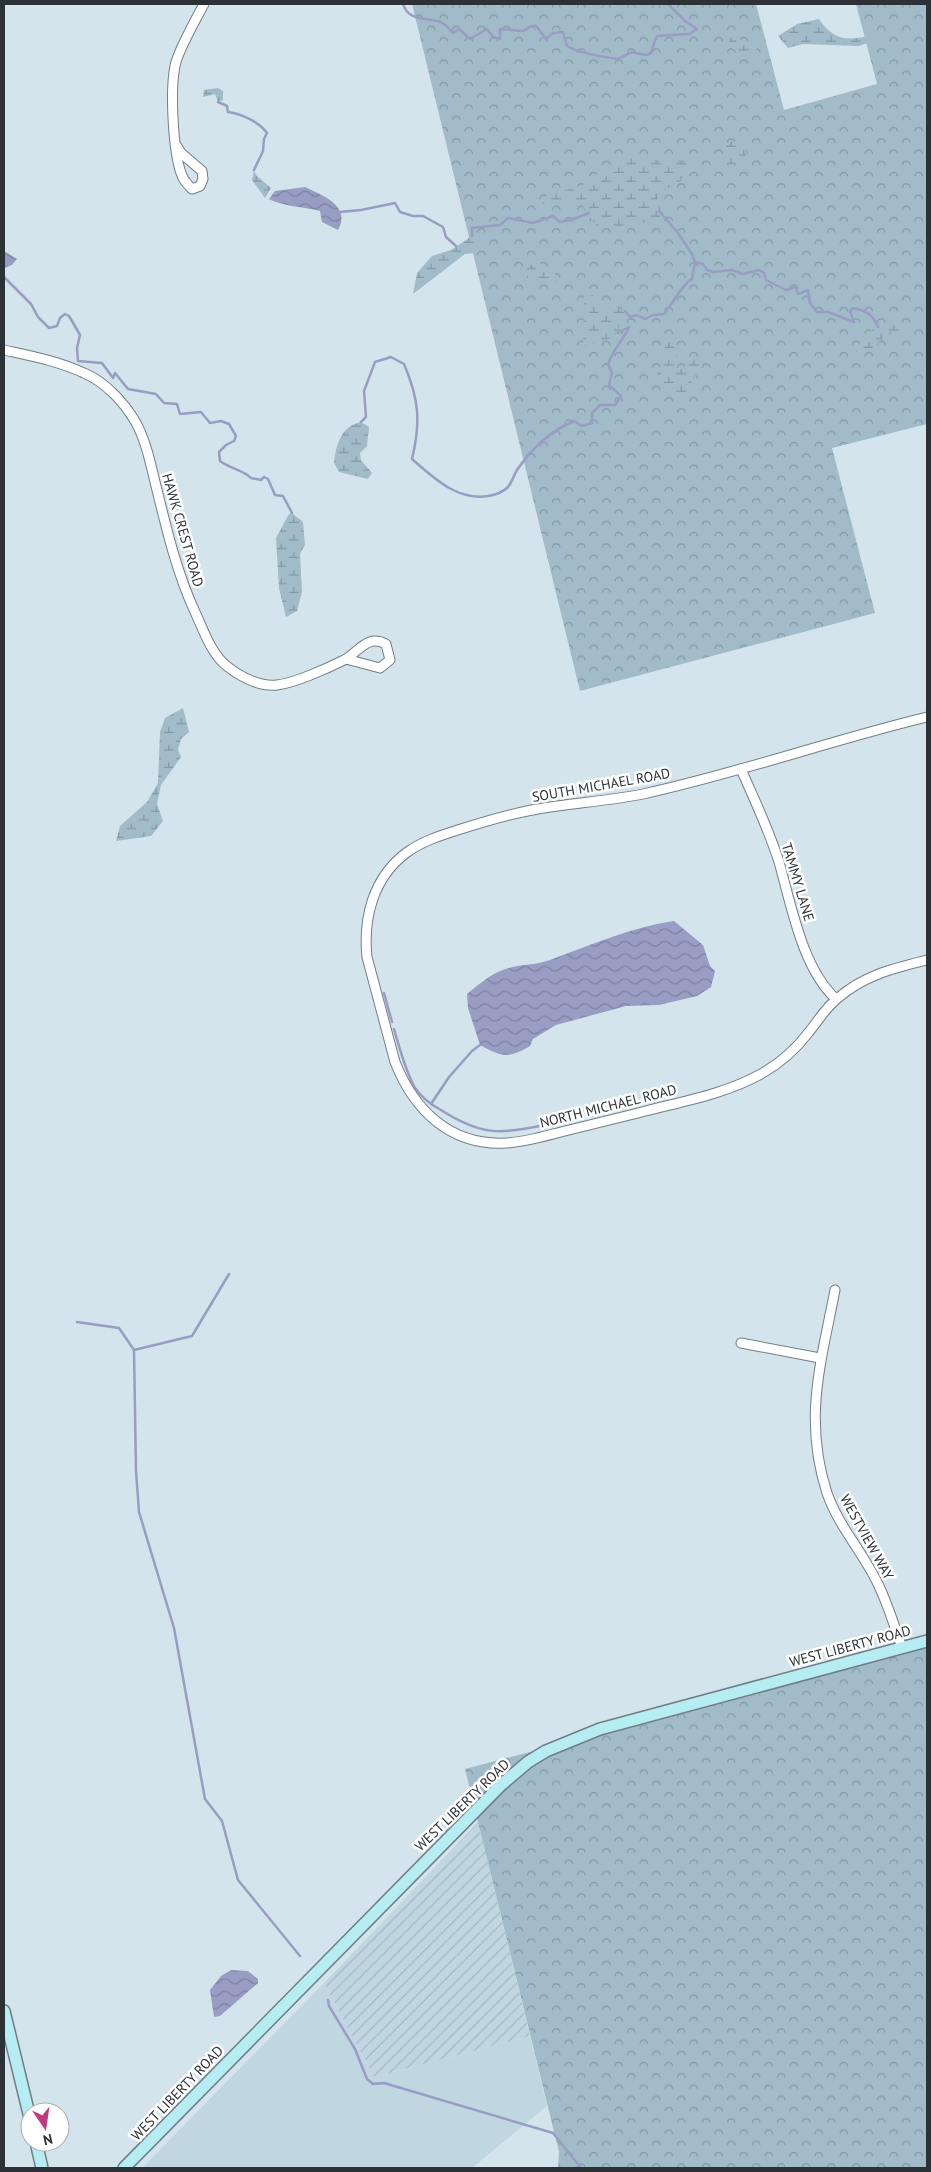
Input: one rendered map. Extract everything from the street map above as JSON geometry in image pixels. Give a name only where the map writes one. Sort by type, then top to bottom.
[{"type":"main road","name":"WEST LIBERTY ROAD","points":[[124,2168],[468,1817],[528,1762],[569,1740],[600,1729],[927,1641]]},
{"type":"main road","points":[[4,2011],[26,2102]]},
{"type":"main road","points":[[38,2152],[42,2168]]},
{"type":"street","points":[[176,146],[172,89],[175,64],[204,4]]},
{"type":"street","name":"HAWK CREST ROAD","points":[[4,350],[48,359],[85,373],[107,388],[125,406],[144,440],[173,554],[189,600],[213,650],[226,666],[244,678],[258,683],[276,685],[346,659],[371,640],[378,640],[386,644],[390,660],[380,668],[346,659]]},
{"type":"street","name":"SOUTH MICHAEL ROAD","points":[[367,957],[365,933],[378,885],[393,864],[414,848],[435,838],[520,812],[634,796],[741,769],[927,717]]},
{"type":"street","name":"TAMMY LANE","points":[[741,769],[774,848],[798,931],[819,978],[828,992],[836,999]]},
{"type":"street","name":"NORTH MICHAEL ROAD","points":[[367,957],[395,1062],[402,1079],[416,1103],[439,1124],[453,1132],[488,1143],[523,1141],[723,1090],[746,1082],[763,1073],[795,1048],[836,999],[864,979],[927,960]]},
{"type":"street","name":"WESTVIEW WAY","points":[[835,1290],[820,1358],[814,1397],[816,1442],[828,1494],[837,1515],[876,1579],[902,1648]]},
{"type":"street","points":[[740,1343],[820,1358]]},
{"type":"shaded area","points":[[478,1822],[530,2036],[374,2077],[324,1983]]},
{"type":"shaded area","points":[[324,1983],[374,2077],[530,2036],[547,2106],[472,2168],[142,2168]]},
{"type":"green space","points":[[412,4],[756,4],[784,110],[877,84],[856,4],[927,4],[927,424],[832,448],[875,613],[580,691]]},
{"type":"green space","points":[[819,19],[830,32],[842,38],[872,35],[876,40],[859,46],[803,44],[788,48],[778,36],[797,24]]},
{"type":"green space","points":[[737,37],[757,48],[749,58],[744,55],[738,58],[738,52],[730,47],[729,38]]},
{"type":"green space","points":[[218,88],[223,91],[223,100],[218,102],[215,94],[203,97],[204,90]]},
{"type":"green space","points":[[735,141],[744,146],[747,154],[738,163],[728,165],[725,155],[726,143]]},
{"type":"green space","points":[[631,156],[658,162],[686,162],[681,181],[657,194],[660,217],[637,225],[598,228],[580,202],[540,204],[543,197],[585,184],[613,161]]},
{"type":"green space","points":[[254,170],[256,175],[271,188],[265,198],[252,180]]},
{"type":"green space","points":[[472,236],[477,246],[475,253],[465,254],[413,294],[417,273],[432,256],[451,250]]},
{"type":"green space","points":[[539,263],[551,270],[562,281],[537,280],[524,272],[530,265]]},
{"type":"green space","points":[[593,295],[605,307],[614,306],[625,311],[619,328],[612,337],[601,342],[583,345],[584,297]]},
{"type":"green space","points":[[895,318],[904,324],[899,337],[891,331],[869,351],[856,352],[864,334]]},
{"type":"green space","points":[[666,332],[676,348],[676,366],[679,371],[694,359],[701,366],[684,394],[671,391],[665,392],[654,382],[664,357]]},
{"type":"green space","points":[[361,422],[369,427],[367,446],[360,453],[361,460],[372,473],[368,479],[339,472],[334,463],[338,443],[344,432],[354,424]]},
{"type":"green space","points":[[292,513],[303,522],[305,545],[300,554],[302,592],[297,611],[286,617],[279,588],[276,538],[289,514]]},
{"type":"green space","points":[[183,708],[189,732],[181,739],[178,750],[181,757],[161,785],[157,804],[163,821],[151,836],[116,841],[120,826],[147,802],[158,783],[160,732],[165,718]]},
{"type":"green space","points":[[927,1647],[927,2168],[558,2168],[559,2152],[465,1769]]},
{"type":"water","points":[[305,187],[327,198],[338,208],[341,214],[341,222],[338,230],[322,222],[320,211],[286,205],[269,199],[275,191]]},
{"type":"water","points":[[4,251],[17,259],[12,265],[4,268]]},
{"type":"water","points":[[674,921],[703,945],[710,966],[715,971],[711,987],[697,996],[659,1005],[626,1006],[556,1025],[533,1039],[530,1046],[510,1055],[494,1052],[480,1045],[468,1008],[467,994],[486,979],[497,972],[509,968],[545,962],[627,932]]},
{"type":"water","points":[[231,1970],[248,1971],[258,1979],[258,1983],[220,2016],[214,2017],[210,1990],[221,1976]]},
{"type":"waterway","points":[[403,4],[412,16],[439,22],[453,33],[459,29],[470,39],[487,29],[493,37],[500,39],[500,29],[523,31],[531,26],[536,26],[546,39],[553,33],[563,32],[567,46],[578,51],[618,59],[632,52],[645,55],[651,53],[657,36],[689,34],[697,29],[685,21],[668,4]]},
{"type":"waterway","points":[[218,102],[227,106],[228,112],[250,119],[260,125],[267,133],[264,139],[263,151],[254,170]]},
{"type":"waterway","points":[[340,212],[395,203],[400,212],[413,216],[423,216],[443,227],[446,237],[456,246]]},
{"type":"waterway","points":[[625,311],[630,317],[637,315],[645,319],[653,315],[664,314],[681,290],[692,279],[695,262],[692,254],[678,233],[659,211]]},
{"type":"waterway","points":[[472,236],[472,228],[500,225],[508,218],[533,223],[553,216],[560,222],[589,213]]},
{"type":"waterway","points":[[695,262],[703,264],[707,270],[713,272],[732,270],[743,274],[759,270],[764,273],[766,280],[786,290],[796,287],[798,294],[808,290],[810,303],[817,312],[828,312],[854,322],[850,311],[853,308],[858,309],[871,316],[878,327]]},
{"type":"waterway","points":[[4,277],[31,304],[38,317],[49,328],[57,326],[60,318],[65,314],[69,316],[80,335],[77,348],[78,361],[102,363],[113,378],[115,373],[128,389],[156,394],[164,403],[177,404],[180,414],[201,412],[210,423],[221,421],[229,424],[236,436],[234,441],[226,445],[219,452],[220,461],[251,478],[261,480],[264,477],[268,479],[275,495],[283,496],[292,513]]},
{"type":"waterway","points":[[361,422],[366,417],[364,391],[375,362],[391,357],[404,364],[413,388],[417,411],[417,433],[412,459],[456,492],[477,497],[496,494],[508,487],[523,462],[535,447],[549,435],[574,421],[582,426],[592,423],[592,413],[600,405],[615,405],[621,396],[609,385],[612,373],[608,365],[629,327],[618,333]]},
{"type":"waterway","points":[[384,993],[392,1022]]},
{"type":"waterway","points":[[394,1029],[411,1081],[423,1098],[434,1106],[467,1124],[491,1131],[515,1130],[544,1125]]},
{"type":"waterway","points":[[431,1104],[449,1077],[472,1051],[480,1045]]},
{"type":"waterway","points":[[229,1274],[192,1336],[134,1350],[136,1471],[139,1512],[174,1628],[205,1799],[222,1821],[238,1880],[300,1956]]},
{"type":"waterway","points":[[77,1322],[119,1328],[134,1350]]},
{"type":"waterway","points":[[328,2000],[329,2006],[355,2049],[367,2079],[373,2084],[384,2083],[553,2133],[581,2168]]}]
